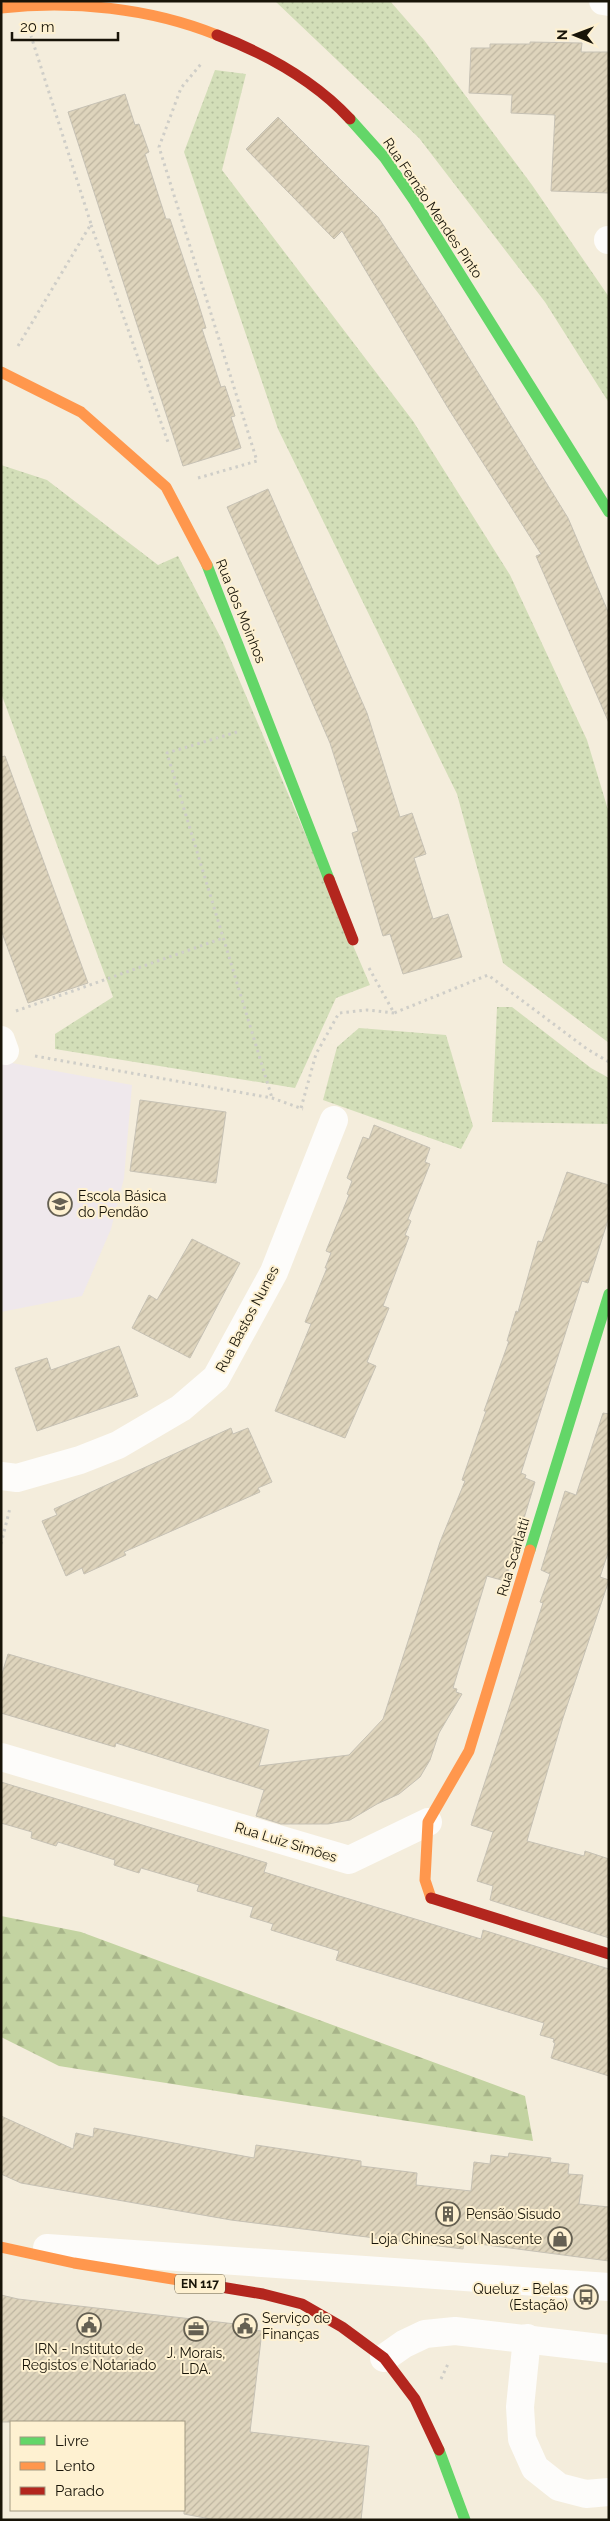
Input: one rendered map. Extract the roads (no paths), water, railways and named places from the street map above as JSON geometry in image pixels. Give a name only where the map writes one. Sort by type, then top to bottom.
[{"type":"street","points":[[603,1],[609,2]]},
{"type":"street","name":"Rua Fernão Mendes Pinto","points":[[1,8],[69,3],[117,4],[224,36],[298,74],[348,116],[372,142],[409,196],[609,512]]},
{"type":"street","name":"Rua dos Moinhos","points":[[2,372],[82,412],[166,487],[209,569],[353,940]]},
{"type":"street","name":"Rua Bastos Nunes","points":[[1,1476],[17,1478],[80,1460],[118,1445],[181,1408],[216,1378],[274,1272],[334,1120]]},
{"type":"street","name":"Rua Scarlatti","points":[[428,1822],[469,1752],[609,1294]]},
{"type":"street","name":"Rua Luiz Simões","points":[[1,1757],[349,1860],[428,1822]]},
{"type":"street","points":[[428,1822],[426,1880],[429,1897],[609,1954]]},
{"type":"street","points":[[1,2246],[609,2287]]},
{"type":"street","name":"EN 117","points":[[1,2246],[74,2263],[263,2294],[302,2304],[342,2327],[384,2358],[415,2399],[436,2442],[465,2520]]},
{"type":"street","points":[[384,2358],[404,2344],[425,2334],[455,2331],[609,2349]]},
{"type":"street","points":[[527,2338],[520,2407],[522,2439],[534,2468],[560,2488],[586,2494],[609,2492]]},
{"type":"place","name":"Escola Básica do Pendão","points":[[60,1204]]},
{"type":"place","name":"Pensão Sisudo","points":[[448,2214]]},
{"type":"place","name":"Loja Chinesa Sol Nascente","points":[[560,2239]]},
{"type":"place","name":"Queluz - Belas (Estação)","points":[[586,2297]]},
{"type":"place","name":"IRN - Instituto de Registos e Notariado","points":[[89,2325]]},
{"type":"place","name":"Serviço de Finanças","points":[[245,2326]]},
{"type":"place","name":"J. Morais, LDA.","points":[[196,2329]]}]
